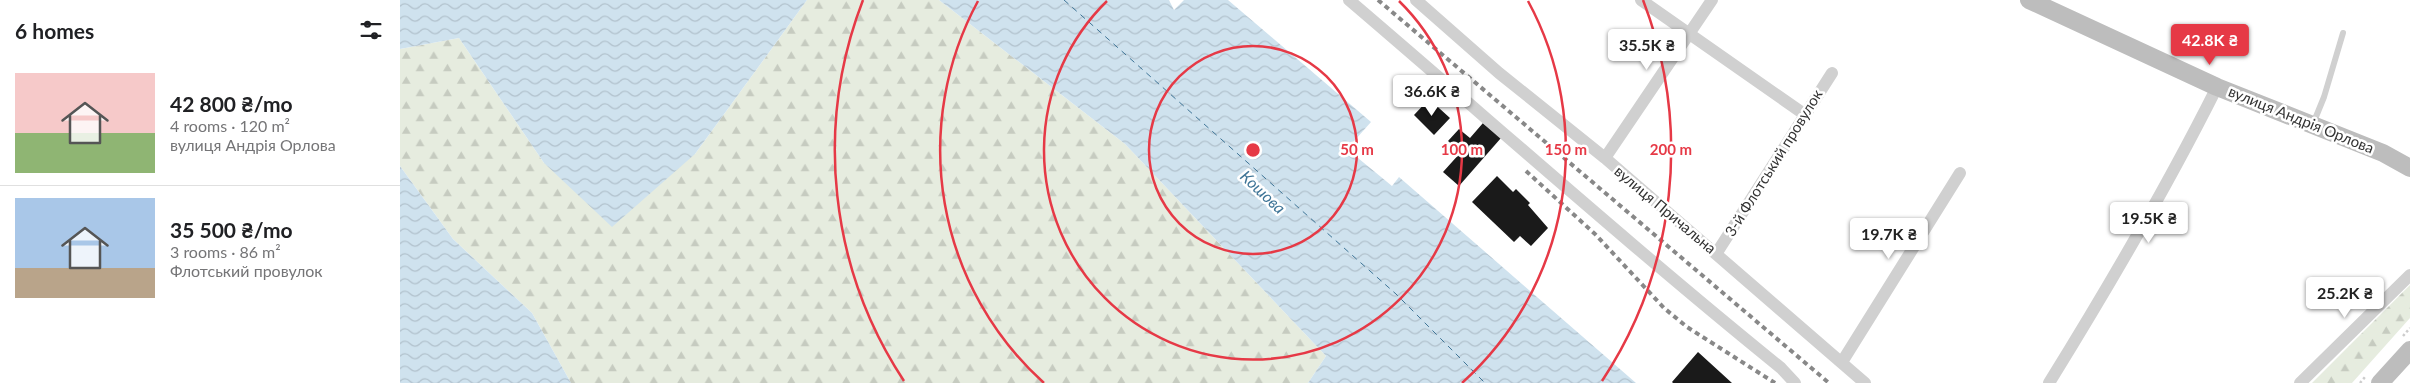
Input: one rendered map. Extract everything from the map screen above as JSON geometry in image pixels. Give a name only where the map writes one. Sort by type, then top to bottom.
[{"type":"street","points":[[1349,0],[1508,136],[1668,277],[1781,368],[1795,383]]},
{"type":"street","name":"вулиця Причальна","points":[[1416,0],[1499,73],[1604,158],[1865,383]]},
{"type":"street","points":[[1641,0],[1804,114]]},
{"type":"street","points":[[1604,158],[1712,0]]},
{"type":"street","name":"вулиця Андрія Орлова","points":[[2029,0],[2055,9],[2217,87],[2383,153],[2410,160]]},
{"type":"street","name":"3-й Флотський провулок","points":[[1716,254],[1832,73]]},
{"type":"street","points":[[2049,383],[2135,241],[2177,166],[2217,87]]},
{"type":"street","name":"вулиця Андрія Орлова","points":[[2383,153],[2410,168]]},
{"type":"street","points":[[1842,362],[1960,172]]},
{"type":"street","points":[[2300,383],[2410,274]]},
{"type":"street","points":[[2380,383],[2410,350]]},
{"type":"lane","points":[[2312,126],[2324,97],[2343,33]]},
{"type":"green space","points":[[807,0],[939,0],[1125,144],[1326,356],[1308,383],[571,383],[532,313],[453,239],[400,166],[400,49],[459,38],[544,163],[695,154]]},
{"type":"green space","points":[[2410,285],[2410,318],[2352,383],[2312,383]]},
{"type":"water","points":[[400,0],[807,0],[695,154],[612,227],[544,163],[459,38],[400,49]]},
{"type":"water","name":"Кошова","points":[[939,0],[1169,0],[1174,10],[1184,0],[1228,0],[1371,122],[1347,149],[1392,186],[1399,177],[1636,383],[1308,383],[1326,356],[1125,144]]},
{"type":"water","points":[[400,166],[453,239],[532,313],[571,383],[400,383]]},
{"type":"building","points":[[1429,99],[1450,118],[1434,135],[1414,115]]},
{"type":"building","points":[[1483,123],[1501,138],[1459,186],[1443,172],[1461,152],[1448,141],[1459,129],[1470,138]]},
{"type":"building","points":[[1497,176],[1513,192],[1516,189],[1530,203],[1528,205],[1548,228],[1531,246],[1520,236],[1514,242],[1472,202]]},
{"type":"building","points":[[1698,352],[1732,383],[1673,383]]},
{"type":"ferry route","points":[[1064,0],[1396,294],[1485,383]]},
{"type":"railway","points":[[1378,0],[1829,383]]},
{"type":"railway","points":[[1526,171],[1595,234],[1664,308],[1687,327],[1775,383]]}]
